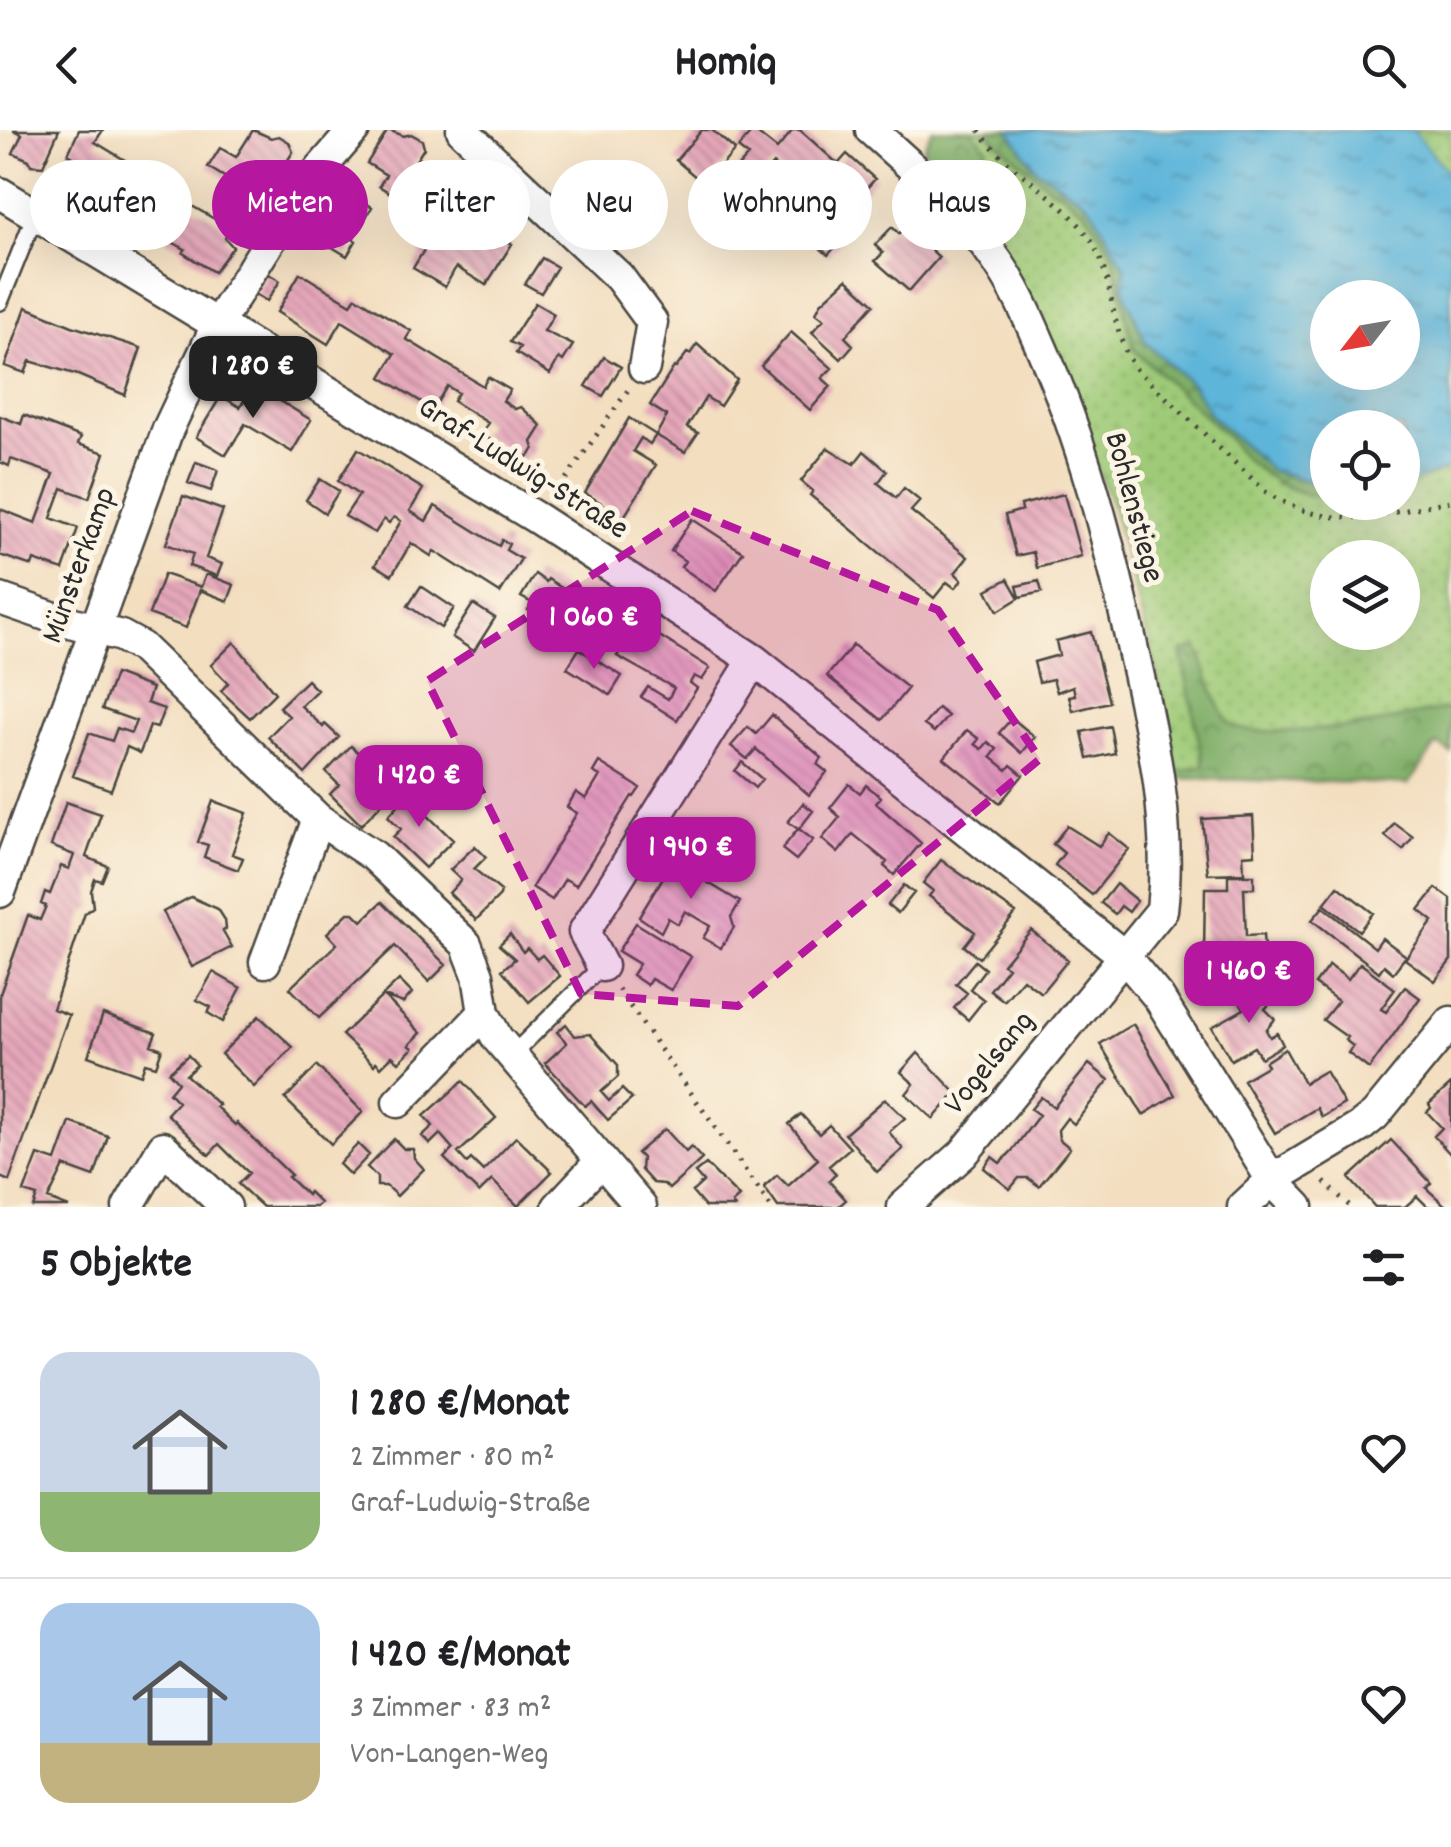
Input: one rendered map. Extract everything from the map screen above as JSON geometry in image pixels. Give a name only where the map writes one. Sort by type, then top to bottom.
[{"type":"street","name":"Münsterkamp","points":[[0,892],[168,430],[218,323],[302,190],[354,130]]},
{"type":"street","points":[[462,130],[620,278],[652,322],[644,368]]},
{"type":"street","name":"Bohlenstiege","points":[[871,130],[902,160]]},
{"type":"street","name":"Graf-Ludwig-Straße","points":[[0,192],[30,212]]},
{"type":"street","name":"Graf-Ludwig-Straße","points":[[94,250],[538,519],[754,660],[1123,956],[1159,998],[1272,1180],[1298,1207]]},
{"type":"street","name":"Bohlenstiege","points":[[988,250],[1024,308],[1072,423],[1106,532],[1157,757],[1166,878],[1162,910],[1123,956]]},
{"type":"street","points":[[0,599],[121,636],[141,647],[318,819],[374,856],[466,944],[478,975],[484,1012],[497,1038],[641,1207]]},
{"type":"street","points":[[602,966],[584,932],[754,660]]},
{"type":"street","points":[[265,962],[318,819]]},
{"type":"street","name":"Vogelsang","points":[[903,1207],[963,1154],[1123,956]]},
{"type":"street","points":[[398,1102],[484,1012]]},
{"type":"street","points":[[1243,1207],[1272,1180],[1375,1114],[1451,1022]]},
{"type":"street","points":[[128,1207],[163,1147],[226,1207]]},
{"type":"street","points":[[558,1207],[601,1161]]},
{"type":"lane","points":[[0,302],[30,227]]},
{"type":"lane","points":[[512,1055],[602,966]]},
{"type":"path","points":[[979,130],[1006,160]]},
{"type":"path","points":[[1026,178],[1072,214],[1093,242],[1126,356],[1136,370],[1267,493],[1292,508],[1325,518],[1358,518],[1451,501]]},
{"type":"path","points":[[538,519],[644,368]]},
{"type":"path","points":[[602,966],[771,1207]]},
{"type":"highlighted area","points":[[692,511],[938,610],[1040,759],[738,1006],[581,994],[427,681]]},
{"type":"green space","points":[[932,130],[1451,130],[1451,753],[1437,744],[1408,784],[1178,778],[1153,657],[1110,499],[1001,250],[1026,250],[1026,160],[931,160],[923,149]]},
{"type":"green space","points":[[932,130],[971,130],[987,148],[981,160],[932,160],[923,149]]},
{"type":"green space","points":[[989,130],[1009,130],[1035,168],[1082,199],[1093,211],[1125,267],[1127,299],[1146,343],[1194,387],[1211,416],[1272,471],[1310,480],[1310,495],[1279,484],[1247,461],[1224,434],[1133,349],[1113,256],[1087,213],[1061,192],[1052,190],[1026,167],[1026,160],[1018,160]]},
{"type":"green space","points":[[1198,648],[1217,701],[1233,726],[1260,731],[1324,729],[1451,709],[1451,753],[1437,744],[1408,784],[1178,778],[1176,772],[1204,766],[1181,651]]},
{"type":"water","points":[[1009,130],[1413,130],[1451,176],[1451,468],[1420,480],[1420,410],[1310,410],[1310,481],[1272,471],[1211,416],[1194,387],[1146,343],[1127,299],[1125,267],[1082,199],[1035,168]]},
{"type":"building","points":[[13,130],[59,130],[46,160],[30,162],[13,153],[22,134]]},
{"type":"building","points":[[79,130],[103,130],[95,142],[125,160],[78,160],[68,154]]},
{"type":"building","points":[[253,130],[271,138],[279,136],[289,142],[293,152],[288,160],[212,160],[220,148],[236,157]]},
{"type":"building","points":[[388,130],[422,140],[424,148],[416,160],[388,160],[388,192],[379,186],[386,175],[368,161]]},
{"type":"building","points":[[702,130],[712,130],[735,150],[726,160],[688,160],[688,170],[676,160]]},
{"type":"building","points":[[753,130],[777,149],[793,130],[800,130],[834,160],[744,160],[748,156],[738,148]]},
{"type":"building","points":[[192,206],[212,218],[212,250],[231,250],[214,272],[183,253],[192,250]]},
{"type":"building","points":[[892,227],[892,250],[931,250],[939,257],[909,291],[875,261],[883,253],[875,245]]},
{"type":"building","points":[[424,250],[508,250],[486,285],[456,267],[445,287],[413,268]]},
{"type":"building","points":[[542,258],[557,267],[541,293],[525,284]]},
{"type":"building","points":[[267,273],[280,281],[267,301],[255,294]]},
{"type":"building","points":[[300,273],[351,304],[356,297],[411,331],[406,339],[483,386],[488,377],[510,390],[503,401],[515,409],[521,407],[542,426],[532,442],[530,455],[522,459],[481,434],[488,423],[453,401],[458,393],[447,386],[433,409],[381,377],[395,354],[342,321],[328,344],[277,312]]},
{"type":"building","points":[[847,279],[874,304],[845,337],[853,345],[841,359],[812,332],[824,319],[816,313],[821,303]]},
{"type":"building","points":[[535,303],[554,314],[544,331],[573,345],[550,374],[516,353],[520,347],[510,342]]},
{"type":"building","points":[[26,307],[141,348],[125,395],[30,361],[25,373],[5,366]]},
{"type":"building","points":[[791,332],[832,368],[822,378],[831,386],[810,410],[761,366]]},
{"type":"building","points":[[697,344],[737,380],[720,406],[706,397],[687,427],[698,433],[685,452],[656,435],[667,416],[650,405],[674,367]]},
{"type":"building","points":[[604,357],[621,367],[603,396],[586,386]]},
{"type":"building","points":[[254,385],[311,420],[292,452],[245,424],[226,455],[196,437],[221,396],[240,407]]},
{"type":"building","points":[[24,415],[81,437],[78,444],[105,453],[89,498],[62,488],[51,518],[78,528],[63,570],[34,560],[32,566],[0,555],[0,509],[36,523],[54,474],[11,459],[9,466],[0,462],[0,416],[21,424]]},
{"type":"building","points":[[629,418],[656,435],[650,444],[641,438],[633,451],[656,465],[624,517],[585,493]]},
{"type":"building","points":[[828,448],[854,464],[864,451],[887,471],[878,483],[896,498],[904,488],[920,501],[911,511],[968,557],[955,573],[962,580],[955,588],[947,582],[934,598],[810,495],[813,491],[801,481]]},
{"type":"building","points":[[358,449],[423,489],[410,511],[426,521],[435,506],[499,546],[502,540],[509,544],[506,550],[521,559],[500,593],[434,551],[431,556],[411,543],[392,575],[375,565],[401,521],[394,517],[389,523],[384,519],[375,533],[345,516],[359,495],[338,481]]},
{"type":"building","points":[[196,462],[218,470],[211,491],[188,483]]},
{"type":"building","points":[[320,479],[339,491],[325,513],[306,500]]},
{"type":"building","points":[[1064,494],[1081,556],[1037,568],[1033,552],[1016,556],[1005,515],[1022,510],[1021,505]]},
{"type":"building","points":[[183,496],[223,510],[206,558],[222,564],[217,576],[189,566],[193,554],[166,544]]},
{"type":"building","points":[[692,519],[743,552],[716,591],[681,567],[685,561],[671,551]]},
{"type":"building","points":[[164,574],[201,587],[206,574],[234,585],[228,601],[200,590],[186,628],[149,614]]},
{"type":"building","points":[[535,574],[613,622],[598,645],[588,639],[584,645],[528,610],[532,603],[521,597]]},
{"type":"building","points":[[1008,579],[1019,598],[998,611],[987,590]]},
{"type":"building","points":[[1039,581],[1042,592],[1020,597],[1017,586]]},
{"type":"building","points":[[421,586],[454,608],[441,628],[408,606]]},
{"type":"building","points":[[473,604],[495,618],[474,651],[452,637]]},
{"type":"building","points":[[650,630],[710,668],[702,680],[694,676],[690,683],[697,688],[677,720],[641,697],[648,687],[668,699],[674,688],[617,656],[633,631],[645,639]]},
{"type":"building","points":[[1091,632],[1109,702],[1073,711],[1069,696],[1075,695],[1073,686],[1057,692],[1053,679],[1039,682],[1034,662],[1059,655],[1056,641]]},
{"type":"building","points":[[234,642],[275,693],[250,718],[221,691],[228,683],[211,665]]},
{"type":"building","points":[[853,645],[908,688],[882,720],[827,676]]},
{"type":"building","points":[[579,649],[622,676],[610,695],[567,668]]},
{"type":"building","points":[[115,674],[152,688],[147,703],[164,709],[157,728],[150,726],[140,753],[127,747],[111,790],[73,776],[89,733],[112,741],[117,728],[131,733],[136,721],[102,709]]},
{"type":"building","points":[[307,680],[317,690],[301,706],[339,737],[305,774],[268,737],[289,716],[279,707]]},
{"type":"building","points":[[938,708],[948,716],[934,732],[924,725]]},
{"type":"building","points":[[772,715],[822,758],[817,764],[827,772],[809,795],[756,749],[747,759],[731,746],[748,727],[756,734]]},
{"type":"building","points":[[1012,718],[1035,737],[1022,753],[999,733]]},
{"type":"building","points":[[1110,726],[1115,753],[1088,759],[1082,732]]},
{"type":"building","points":[[967,730],[979,739],[975,744],[982,749],[988,742],[997,749],[991,757],[1007,770],[1011,765],[1023,775],[1000,803],[944,758]]},
{"type":"building","points":[[351,746],[366,760],[359,767],[388,797],[361,825],[330,794],[339,785],[326,772]]},
{"type":"building","points":[[599,762],[640,788],[576,885],[565,879],[552,900],[532,887],[577,813],[567,807],[576,792],[586,799],[600,776],[593,772]]},
{"type":"building","points":[[742,762],[762,779],[755,788],[735,771]]},
{"type":"building","points":[[849,784],[860,793],[866,785],[881,797],[876,803],[921,843],[894,875],[884,866],[887,862],[853,834],[838,853],[822,839],[840,817],[830,808]]},
{"type":"building","points":[[415,788],[429,802],[422,810],[453,840],[425,868],[393,837],[401,829],[388,816]]},
{"type":"building","points":[[213,801],[247,813],[232,854],[243,858],[238,870],[204,857],[208,845],[198,842]]},
{"type":"building","points":[[66,802],[101,814],[86,857],[108,866],[102,881],[95,879],[91,891],[93,907],[85,913],[53,1009],[69,1015],[9,1181],[0,1177],[0,994],[28,915],[40,920],[46,906],[41,904],[45,892],[50,894],[61,866],[69,869],[74,855],[51,846]]},
{"type":"building","points":[[803,803],[813,811],[799,829],[813,840],[796,860],[782,849],[798,829],[788,822]]},
{"type":"building","points":[[1253,816],[1255,854],[1243,855],[1244,873],[1208,874],[1202,819]]},
{"type":"building","points":[[1394,823],[1413,837],[1403,850],[1385,836]]},
{"type":"building","points":[[1067,826],[1099,846],[1109,833],[1129,849],[1092,895],[1055,865],[1064,853],[1053,844]]},
{"type":"building","points":[[687,841],[705,856],[697,866],[679,850]]},
{"type":"building","points":[[475,846],[486,857],[474,869],[501,891],[476,920],[449,893],[461,880],[450,870]]},
{"type":"building","points":[[676,856],[708,875],[705,881],[740,902],[731,917],[734,927],[721,948],[703,938],[710,926],[685,911],[678,924],[668,918],[661,932],[639,917]]},
{"type":"building","points":[[941,860],[1016,913],[979,958],[964,946],[975,932],[929,896],[933,891],[923,883]]},
{"type":"building","points":[[1228,875],[1254,875],[1254,888],[1244,888],[1246,936],[1263,935],[1264,949],[1250,949],[1251,972],[1228,973],[1224,984],[1214,984],[1209,980],[1208,953],[1204,953],[1205,888],[1228,888]]},
{"type":"building","points":[[1116,884],[1137,901],[1129,912],[1121,906],[1115,914],[1101,903]]},
{"type":"building","points":[[904,885],[914,893],[898,913],[888,905]]},
{"type":"building","points":[[1338,886],[1373,913],[1359,931],[1324,904]]},
{"type":"building","points":[[1436,888],[1451,899],[1451,960],[1435,981],[1405,959],[1433,921],[1419,910]]},
{"type":"building","points":[[191,897],[218,909],[232,947],[192,967],[163,912]]},
{"type":"building","points":[[382,902],[446,965],[429,982],[395,946],[319,1018],[290,988],[337,944],[327,933],[348,913],[362,921]]},
{"type":"building","points":[[1323,907],[1375,948],[1382,938],[1406,956],[1393,973],[1384,965],[1379,972],[1312,920]]},
{"type":"building","points":[[636,923],[691,957],[671,990],[651,979],[647,985],[632,975],[639,964],[618,951]]},
{"type":"building","points":[[1031,930],[1068,960],[1041,993],[1023,979],[1004,1001],[990,990],[1008,967],[1003,964]]},
{"type":"building","points":[[510,934],[523,952],[527,948],[537,959],[542,955],[560,976],[529,1002],[502,970],[515,959],[499,945]]},
{"type":"building","points":[[975,961],[985,969],[970,989],[984,1000],[968,1020],[954,1008],[967,993],[956,984]]},
{"type":"building","points":[[1360,963],[1395,989],[1381,1009],[1386,1012],[1405,987],[1420,998],[1369,1069],[1348,1053],[1353,1046],[1345,1040],[1347,1037],[1323,1020],[1338,1001],[1315,984],[1329,965],[1348,979]]},
{"type":"building","points":[[1281,968],[1296,980],[1285,994],[1270,982]]},
{"type":"building","points":[[213,972],[241,988],[223,1022],[208,1013],[211,1007],[197,1000]]},
{"type":"building","points":[[399,980],[412,993],[403,1003],[384,996],[421,1033],[399,1062],[392,1056],[381,1067],[342,1035]]},
{"type":"building","points":[[1257,984],[1274,999],[1265,1009],[1275,1019],[1266,1030],[1270,1037],[1277,1033],[1283,1045],[1261,1058],[1254,1047],[1231,1060],[1212,1027],[1244,1009],[1237,996]]},
{"type":"building","points":[[103,1014],[156,1033],[151,1045],[162,1049],[156,1066],[145,1063],[141,1075],[88,1056]]},
{"type":"building","points":[[259,1016],[293,1047],[254,1087],[221,1054]]},
{"type":"building","points":[[566,1024],[575,1036],[590,1034],[618,1065],[618,1077],[601,1092],[609,1101],[622,1089],[632,1099],[608,1120],[591,1101],[585,1106],[545,1063],[567,1043],[557,1032]]},
{"type":"building","points":[[1133,1024],[1175,1095],[1143,1115],[1100,1044]]},
{"type":"building","points":[[1285,1049],[1304,1083],[1325,1071],[1344,1104],[1322,1117],[1317,1108],[1275,1133],[1243,1080]]},
{"type":"building","points":[[918,1053],[956,1093],[933,1119],[906,1094],[914,1084],[901,1072]]},
{"type":"building","points":[[188,1055],[197,1065],[186,1075],[291,1175],[288,1177],[320,1203],[316,1207],[263,1207],[238,1184],[249,1173],[219,1144],[209,1155],[167,1114],[178,1102],[169,1093],[178,1082],[169,1072]]},
{"type":"building","points":[[1089,1064],[1109,1080],[1074,1124],[1067,1118],[1058,1130],[1059,1139],[1070,1148],[1039,1186],[1028,1178],[1019,1178],[1010,1189],[984,1168],[992,1157],[1000,1163],[1012,1151],[1039,1115],[1031,1109],[1041,1097],[1054,1107]]},
{"type":"building","points":[[317,1066],[363,1112],[331,1144],[285,1099]]},
{"type":"building","points":[[463,1081],[496,1118],[458,1153],[467,1163],[471,1159],[483,1171],[516,1137],[552,1172],[518,1206],[492,1180],[479,1193],[444,1158],[453,1149],[440,1134],[430,1144],[422,1136],[433,1126],[424,1116]]},
{"type":"building","points":[[1451,1084],[1451,1155],[1434,1136],[1442,1128],[1427,1112],[1429,1104]]},
{"type":"building","points":[[885,1099],[905,1118],[889,1132],[903,1149],[877,1172],[845,1134]]},
{"type":"building","points":[[801,1114],[819,1134],[829,1125],[850,1148],[829,1166],[836,1174],[829,1181],[846,1200],[838,1207],[778,1207],[764,1187],[777,1175],[788,1186],[818,1159],[789,1124]]},
{"type":"building","points":[[70,1122],[108,1136],[94,1177],[64,1166],[48,1199],[69,1207],[33,1207],[37,1196],[24,1192],[38,1155],[56,1161]]},
{"type":"building","points":[[665,1129],[686,1152],[691,1147],[702,1159],[669,1189],[653,1183],[641,1170],[642,1158],[637,1153]]},
{"type":"building","points":[[394,1139],[404,1149],[413,1149],[414,1158],[424,1169],[397,1196],[386,1186],[377,1186],[377,1177],[367,1167]]},
{"type":"building","points":[[1391,1140],[1431,1183],[1426,1188],[1447,1207],[1428,1207],[1417,1196],[1405,1207],[1375,1207],[1349,1178]]},
{"type":"building","points":[[358,1144],[369,1155],[350,1175],[339,1164]]},
{"type":"building","points":[[706,1164],[739,1197],[732,1203],[735,1207],[705,1207],[692,1192],[703,1182],[695,1173]]}]
